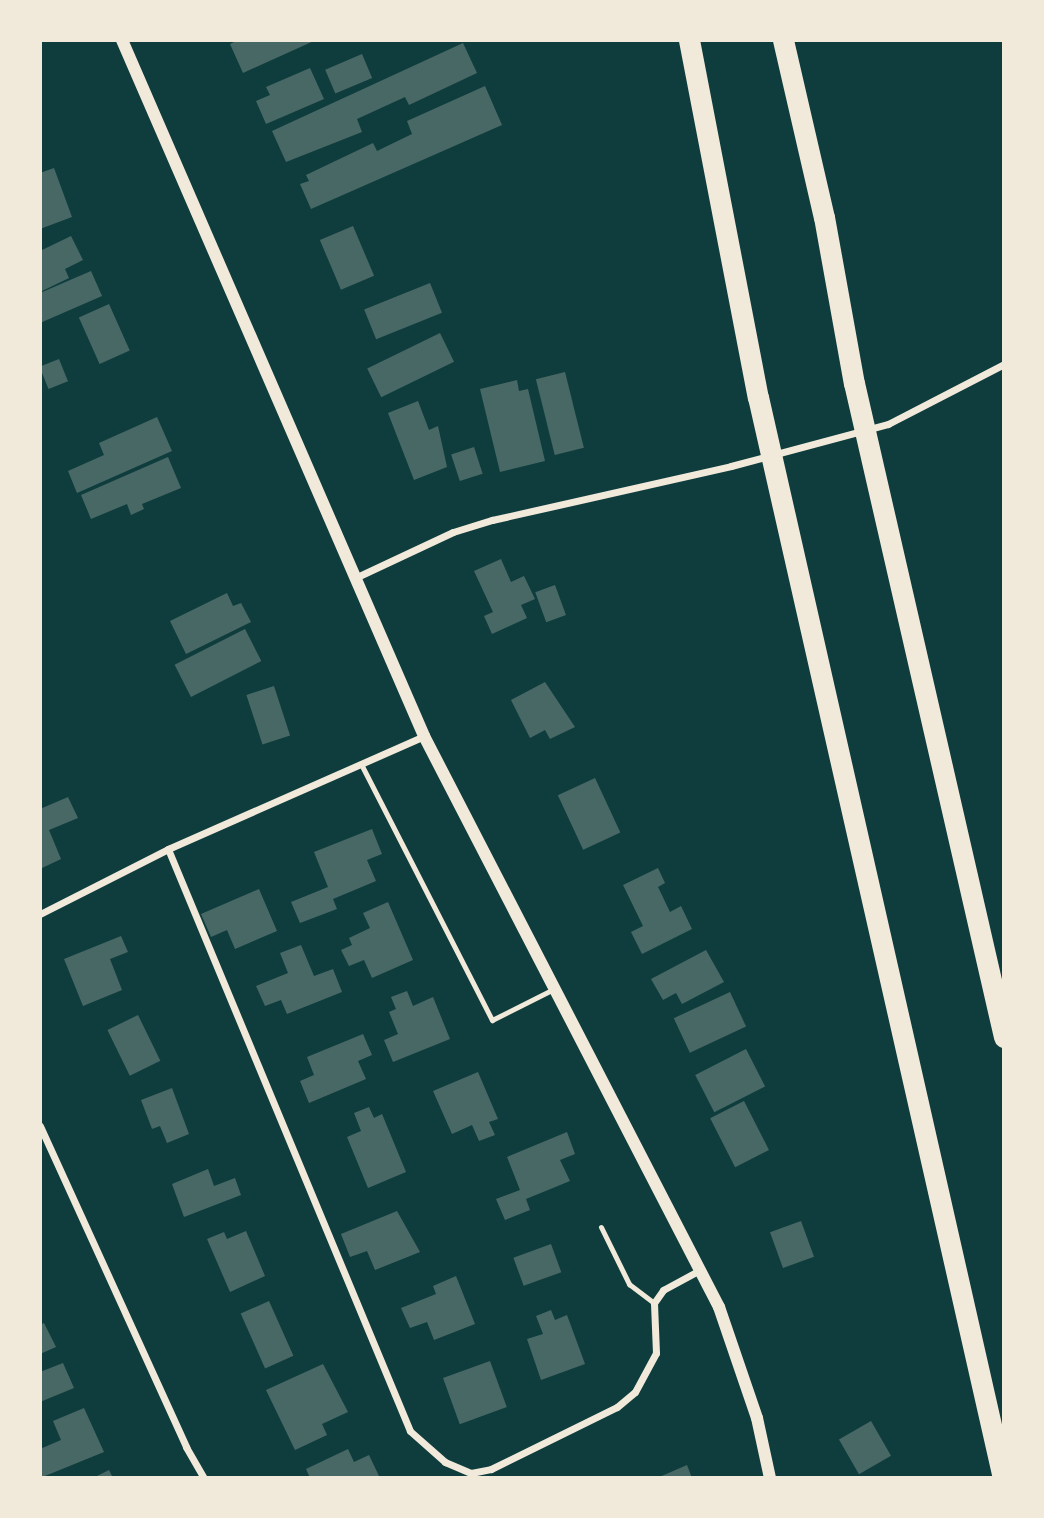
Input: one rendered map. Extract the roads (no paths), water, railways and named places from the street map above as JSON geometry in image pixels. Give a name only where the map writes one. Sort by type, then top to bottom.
[{"type":"highway","points":[[689,40],[758,397],[1003,1477]]},
{"type":"highway","points":[[783,40],[824,217]]},
{"type":"highway","points":[[795,40],[854,383],[879,480],[1004,1037]]},
{"type":"street","points":[[122,40],[424,736],[719,1307],[757,1418],[770,1478]]},
{"type":"street","points":[[357,577],[453,533],[492,520],[731,466],[888,424],[1004,364]]},
{"type":"street","points":[[40,914],[168,849],[424,736]]},
{"type":"street","points":[[168,849],[410,1431],[445,1462],[471,1473],[491,1469],[593,1422],[635,1392],[656,1353],[654,1303],[663,1290],[700,1270]]},
{"type":"street","points":[[40,1126],[186,1447],[204,1478]]},
{"type":"lane","points":[[361,764],[492,1020],[554,989]]},
{"type":"lane","points":[[601,1227],[629,1284],[654,1303]]}]
